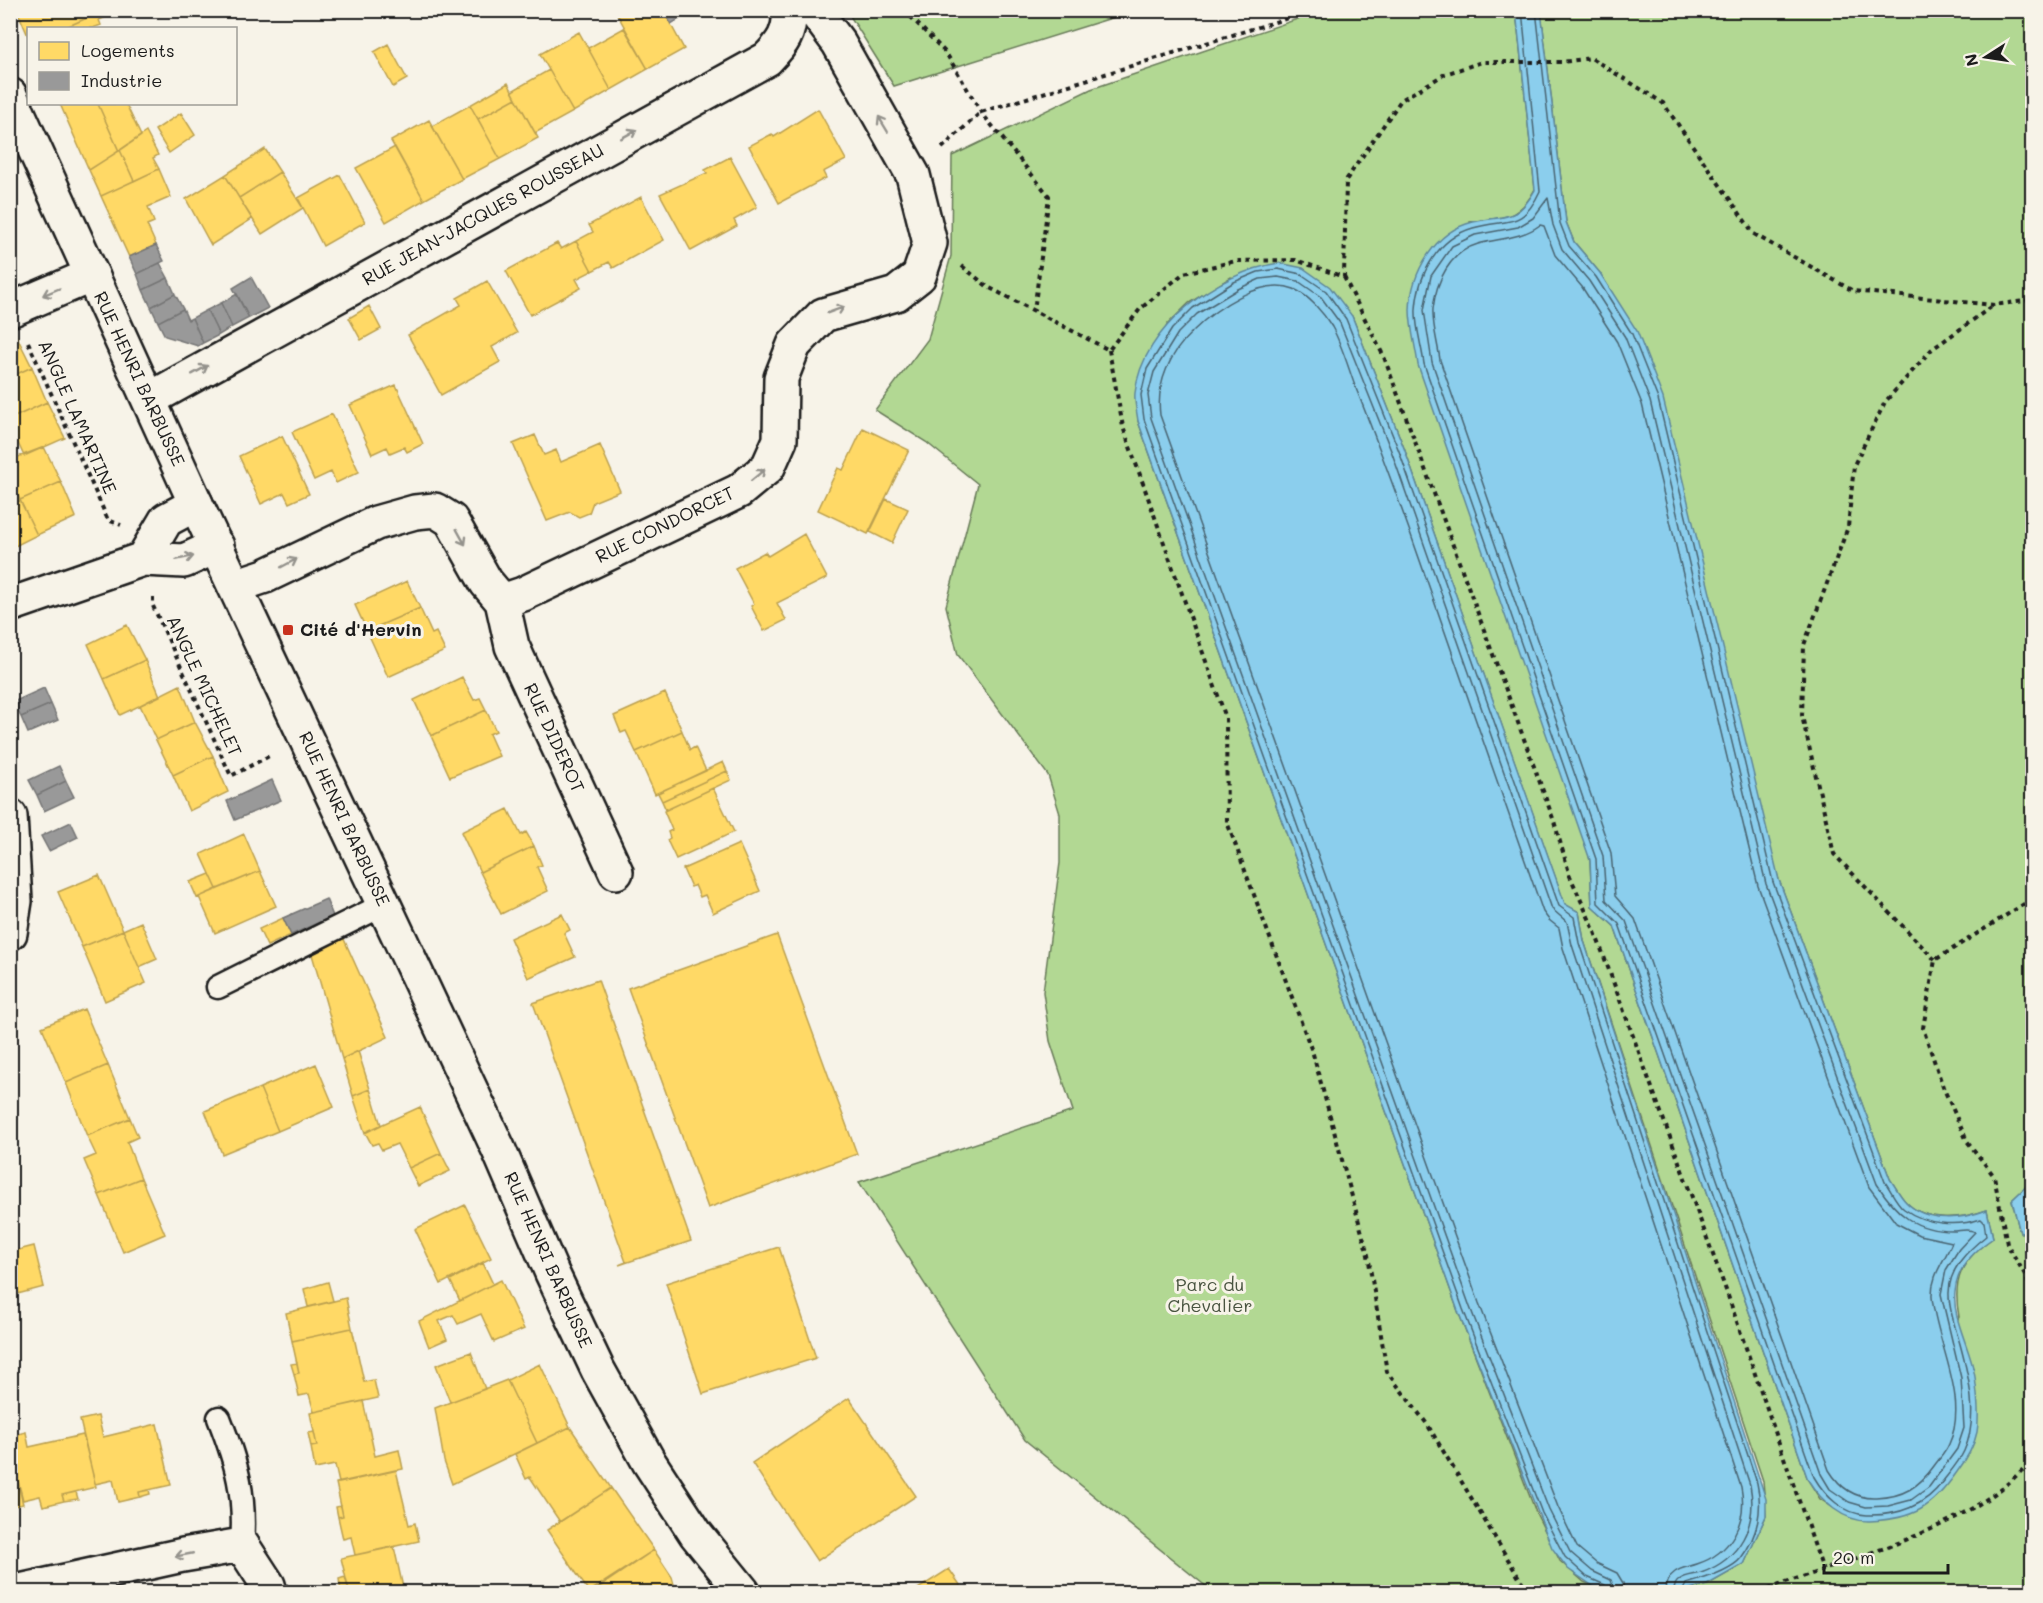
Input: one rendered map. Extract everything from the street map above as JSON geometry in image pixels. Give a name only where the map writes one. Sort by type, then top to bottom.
[{"type":"street","name":"RUE JEAN-JACQUES ROUSSEAU","points":[[150,399],[768,59],[785,40],[790,21],[789,10]]},
{"type":"street","points":[[814,10],[838,42],[913,175],[930,243]]},
{"type":"street","name":"RUE HENRI BARBUSSE","points":[[10,95],[196,504],[498,1148],[597,1370],[649,1462],[696,1534],[743,1593]]},
{"type":"street","name":"RUE CONDORCET","points":[[502,601],[523,594],[739,491],[768,467],[780,440],[781,378],[794,345],[823,315],[896,294],[919,276],[930,243]]},
{"type":"street","points":[[18,323],[92,275]]},
{"type":"street","points":[[143,559],[166,520],[196,504]]},
{"type":"street","points":[[235,586],[265,576],[376,523],[415,512],[435,510],[451,520],[486,582],[502,601]]},
{"type":"street","points":[[12,607],[143,559],[184,561],[217,546]]},
{"type":"street","name":"RUE DIDEROT","points":[[502,601],[512,646],[616,872]]},
{"type":"street","points":[[10,816],[15,901],[10,933]]},
{"type":"street","name":"RUE HENRI BARBUSSE","points":[[696,1534],[714,1593]]},
{"type":"street","points":[[15,1593],[183,1555],[242,1545],[268,1585],[270,1593]]},
{"type":"lane","points":[[218,987],[383,905]]},
{"type":"lane","points":[[219,1418],[237,1464],[245,1512],[242,1545]]},
{"type":"path","points":[[904,10],[946,53],[981,112],[1049,196],[1034,311]]},
{"type":"path","points":[[913,175],[981,112],[1314,10]]},
{"type":"path","points":[[1823,1570],[1727,1293],[1580,898],[1384,357],[1344,277],[1346,180],[1401,100],[1445,74],[1482,62],[1562,62],[1591,57],[1664,104],[1754,234],[1853,291],[1994,305],[2032,300]]},
{"type":"path","points":[[930,243],[988,287],[1109,350]]},
{"type":"path","points":[[1344,277],[1296,260],[1236,261],[1184,273],[1140,309],[1109,350],[1122,427],[1226,718],[1227,822],[1313,1054],[1368,1255],[1387,1372],[1427,1424],[1524,1586],[1537,1593]]},
{"type":"path","points":[[1935,960],[1834,854],[1802,716],[1804,645],[1848,527],[1854,465],[1885,402],[1931,350],[1994,305]]},
{"type":"path","name":"ANGLE LAMARTINE","points":[[18,323],[108,520]]},
{"type":"path","name":"ANGLE MICHELET","points":[[153,606],[231,776],[265,759]]},
{"type":"path","points":[[2032,899],[1935,960],[1923,1028],[1943,1087],[1967,1141],[1994,1176],[2007,1244],[2026,1278],[2032,1298]]},
{"type":"path","points":[[1760,1593],[1946,1523],[1996,1492],[2032,1459]]},
{"type":"green space","points":[[847,11],[1134,11],[894,86]]},
{"type":"green space","name":"Parc du Chevalier","points":[[1321,11],[1516,11],[1535,189],[1516,212],[1501,218],[1470,222],[1590,861],[1592,906],[1614,926],[1808,1480],[1820,1499],[1843,1514],[1959,1317],[1957,1292],[1961,1272],[1973,1254],[1993,1238],[1987,1210],[1956,1217],[1924,1213],[1914,1209],[1906,1202],[1890,1179],[1779,880],[1600,273],[1574,242],[1566,222],[1541,11],[2032,11],[2032,1181],[2012,1200],[2020,1233],[2032,1231],[2032,1592],[1676,1592],[1707,1585],[1744,1564],[1766,1516],[1763,1481],[1584,941],[1579,912],[1565,905],[1404,448],[1352,316],[1231,277],[1189,303],[1167,325],[1138,421],[1458,1311],[1537,1515],[1560,1561],[1584,1582],[1610,1592],[1213,1592],[1025,1440],[859,1182],[1073,1111],[1050,1041],[1043,992],[1060,863],[1060,814],[1048,775],[958,655],[946,606],[978,484],[926,442],[875,410],[928,339],[951,256],[952,156],[1091,89]]},
{"type":"water","points":[[1516,11],[1541,11],[1566,222],[1574,242],[1600,273],[1637,331],[1663,398],[1779,880],[1890,1179],[1906,1202],[1924,1214],[1945,1218],[1967,1216],[1987,1210],[1993,1238],[1979,1248],[1963,1267],[1955,1292],[1956,1313],[1975,1377],[1978,1412],[1976,1438],[1964,1463],[1939,1495],[1921,1509],[1899,1518],[1870,1521],[1851,1518],[1826,1502],[1808,1480],[1614,926],[1592,906],[1590,860],[1418,365],[1411,324],[1411,296],[1420,268],[1428,255],[1447,234],[1459,227],[1516,212],[1529,200],[1535,190]]},
{"type":"water","points":[[1279,263],[1303,268],[1330,287],[1352,316],[1404,448],[1565,904],[1579,912],[1584,941],[1766,1499],[1766,1516],[1744,1564],[1707,1585],[1676,1592],[1610,1592],[1596,1588],[1568,1569],[1552,1548],[1458,1311],[1138,421],[1135,393],[1141,369],[1152,346],[1168,325],[1208,291],[1256,268]]},
{"type":"water","points":[[2032,1181],[2032,1231],[2020,1233],[2012,1200]]},
{"type":"building: Logements","points":[[17,10],[103,10],[66,27],[27,27],[27,34]]},
{"type":"building: Logements","points":[[619,10],[663,10],[684,49],[648,69],[616,12]]},
{"type":"building: Logements","points":[[103,11],[106,17],[99,20],[101,25],[96,27],[66,27]]},
{"type":"building: Logements","points":[[624,28],[648,69],[611,90],[588,48]]},
{"type":"building: Logements","points":[[579,32],[611,90],[573,112],[540,54]]},
{"type":"building: Logements","points":[[388,44],[407,79],[393,87],[374,52]]},
{"type":"building: Logements","points":[[549,70],[573,112],[535,133],[512,91]]},
{"type":"building: Logements","points":[[508,83],[516,98],[478,119],[470,105]]},
{"type":"building: Logements","points":[[516,98],[538,138],[500,159],[478,119]]},
{"type":"building: Logements","points":[[60,105],[98,105],[119,151],[89,170]]},
{"type":"building: Logements","points":[[98,105],[126,105],[141,136],[119,151]]},
{"type":"building: Logements","points":[[470,105],[500,159],[462,179],[432,126]]},
{"type":"building: Logements","points":[[818,109],[846,160],[823,172],[826,178],[779,203],[749,146],[772,134],[774,137]]},
{"type":"building: Logements","points":[[181,113],[195,135],[169,153],[155,130]]},
{"type":"building: Logements","points":[[429,120],[462,179],[424,200],[391,141]]},
{"type":"building: Logements","points":[[146,132],[158,155],[153,158],[159,169],[134,181],[120,150]]},
{"type":"building: Logements","points":[[395,147],[424,200],[386,222],[356,168]]},
{"type":"building: Logements","points":[[265,149],[280,172],[239,198],[225,175]]},
{"type":"building: Logements","points":[[120,150],[134,181],[101,196],[89,170]]},
{"type":"building: Logements","points":[[730,157],[757,207],[734,220],[737,226],[691,251],[660,194],[707,173],[705,170]]},
{"type":"building: Logements","points":[[159,169],[171,197],[148,207],[154,222],[147,225],[156,245],[129,257],[101,196]]},
{"type":"building: Logements","points":[[280,172],[303,208],[262,234],[239,198]]},
{"type":"building: Logements","points":[[225,175],[252,219],[211,245],[186,199]]},
{"type":"building: Logements","points":[[340,175],[365,222],[323,246],[298,198]]},
{"type":"building: Logements","points":[[641,197],[664,240],[613,268],[609,262],[592,271],[576,241],[593,232],[589,225]]},
{"type":"building: Logements","points":[[576,241],[592,271],[576,279],[581,288],[530,315],[506,271],[557,243],[561,249]]},
{"type":"building: Logements","points":[[487,281],[517,333],[492,347],[500,362],[441,395],[408,335],[461,305],[457,298]]},
{"type":"building: Logements","points":[[369,306],[381,329],[361,340],[349,318]]},
{"type":"building: Logements","points":[[14,331],[32,367],[10,377],[10,333]]},
{"type":"building: Logements","points":[[32,367],[47,402],[10,419],[10,377]]},
{"type":"building: Logements","points":[[396,385],[423,444],[407,452],[404,447],[390,453],[387,447],[372,454],[350,405]]},
{"type":"building: Logements","points":[[47,402],[65,438],[24,456],[10,426],[10,419]]},
{"type":"building: Logements","points":[[332,414],[359,472],[336,483],[331,472],[314,480],[292,432]]},
{"type":"building: Logements","points":[[863,428],[909,450],[868,534],[818,510],[838,468],[843,470]]},
{"type":"building: Logements","points":[[535,435],[544,455],[556,450],[561,462],[600,445],[620,491],[593,502],[589,513],[579,517],[570,512],[547,521],[513,444]]},
{"type":"building: Logements","points":[[282,436],[309,494],[289,503],[284,493],[261,504],[239,456]]},
{"type":"building: Logements","points":[[44,447],[61,482],[20,500],[10,479],[10,460]]},
{"type":"building: Logements","points":[[10,479],[20,500],[10,505]]},
{"type":"building: Logements","points":[[61,482],[76,517],[37,535],[20,500]]},
{"type":"building: Logements","points":[[886,499],[908,509],[892,543],[870,532]]},
{"type":"building: Logements","points":[[20,500],[37,535],[15,546],[10,535],[10,505]]},
{"type":"building: Logements","points":[[804,534],[827,578],[777,603],[786,620],[764,631],[751,606],[754,604],[735,568],[765,552],[768,556]]},
{"type":"building: Logements","points":[[407,581],[420,608],[367,631],[355,605]]},
{"type":"building: Logements","points":[[420,608],[432,634],[436,632],[445,651],[388,677],[367,631]]},
{"type":"building: Logements","points":[[127,625],[145,660],[104,679],[88,644]]},
{"type":"building: Logements","points":[[145,660],[160,696],[120,715],[104,679]]},
{"type":"building: Logements","points":[[462,677],[474,700],[480,698],[486,710],[431,736],[414,700]]},
{"type":"building: Logements","points":[[180,685],[195,722],[156,740],[140,705]]},
{"type":"building: Logements","points":[[665,693],[682,731],[636,752],[626,731],[621,733],[614,716]]},
{"type":"building: Logements","points":[[486,710],[496,731],[489,734],[499,756],[450,777],[431,736]]},
{"type":"building: Logements","points":[[195,722],[213,756],[173,775],[156,740]]},
{"type":"building: Logements","points":[[682,731],[690,750],[695,747],[706,771],[655,794],[636,752]]},
{"type":"building: Logements","points":[[213,756],[228,792],[189,811],[173,775]]},
{"type":"building: Logements","points":[[723,762],[727,771],[662,801],[658,793]]},
{"type":"building: Logements","points":[[727,771],[731,780],[666,810],[662,801]]},
{"type":"building: Logements","points":[[713,788],[734,832],[676,859],[667,840],[670,838],[668,832],[672,830],[664,811]]},
{"type":"building: Logements","points":[[508,809],[521,835],[526,832],[534,846],[480,872],[461,832]]},
{"type":"building: Logements","points":[[244,834],[260,871],[217,889],[201,854]]},
{"type":"building: Logements","points":[[739,844],[760,891],[713,913],[705,895],[700,897],[695,885],[691,887],[683,869]]},
{"type":"building: Logements","points":[[534,846],[542,865],[537,867],[548,891],[501,914],[480,872]]},
{"type":"building: Logements","points":[[260,871],[276,906],[215,933],[199,897]]},
{"type":"building: Logements","points":[[210,874],[217,889],[197,898],[190,882]]},
{"type":"building: Logements","points":[[99,875],[123,930],[82,947],[58,892]]},
{"type":"building: Logements","points":[[562,914],[570,930],[564,933],[575,957],[528,978],[510,938]]},
{"type":"building: Logements","points":[[283,918],[291,935],[267,946],[259,929]]},
{"type":"building: Logements","points":[[141,922],[157,959],[139,967],[123,930]]},
{"type":"building: Logements","points":[[123,930],[146,983],[105,1001],[82,947]]},
{"type":"building: Logements","points":[[777,935],[857,1154],[708,1208],[628,988]]},
{"type":"building: Logements","points":[[343,937],[388,1037],[342,1059],[311,951]]},
{"type":"building: Logements","points":[[598,980],[691,1241],[619,1265],[626,1262],[533,1003]]},
{"type":"building: Logements","points":[[84,1009],[108,1065],[66,1083],[42,1027]]},
{"type":"building: Logements","points":[[358,1051],[370,1089],[353,1096],[342,1059]]},
{"type":"building: Logements","points":[[316,1064],[334,1107],[278,1131],[260,1088]]},
{"type":"building: Logements","points":[[108,1065],[130,1118],[87,1136],[66,1083]]},
{"type":"building: Logements","points":[[260,1088],[278,1131],[222,1154],[205,1111]]},
{"type":"building: Logements","points":[[370,1089],[381,1125],[365,1133],[353,1096]]},
{"type":"building: Logements","points":[[420,1107],[441,1153],[409,1168],[397,1144],[382,1150],[378,1143],[372,1145],[365,1132]]},
{"type":"building: Logements","points":[[130,1118],[138,1137],[127,1142],[141,1178],[99,1195],[84,1160],[96,1155],[87,1136]]},
{"type":"building: Logements","points":[[441,1153],[450,1171],[418,1186],[409,1168]]},
{"type":"building: Logements","points":[[141,1178],[165,1234],[123,1252],[99,1195]]},
{"type":"building: Logements","points":[[465,1205],[491,1258],[441,1284],[415,1229]]},
{"type":"building: Logements","points":[[34,1246],[44,1287],[10,1296],[10,1252]]},
{"type":"building: Logements","points":[[779,1247],[816,1358],[703,1394],[666,1283]]},
{"type":"building: Logements","points":[[483,1263],[493,1284],[460,1301],[450,1280]]},
{"type":"building: Logements","points":[[501,1280],[524,1329],[494,1342],[481,1314],[458,1324],[453,1315],[439,1321],[447,1339],[429,1347],[419,1321]]},
{"type":"building: Logements","points":[[328,1282],[333,1301],[308,1307],[304,1289]]},
{"type":"building: Logements","points":[[346,1298],[352,1328],[292,1341],[286,1313]]},
{"type":"building: Logements","points":[[352,1328],[364,1382],[374,1380],[378,1398],[314,1412],[309,1394],[299,1396],[294,1374],[299,1373],[292,1341]]},
{"type":"building: Logements","points":[[471,1352],[485,1389],[450,1402],[436,1365]]},
{"type":"building: Logements","points":[[297,1363],[299,1373],[294,1374],[291,1364]]},
{"type":"building: Logements","points":[[540,1364],[570,1427],[537,1443],[507,1380]]},
{"type":"building: Logements","points":[[507,1380],[537,1443],[452,1484],[444,1461],[435,1408]]},
{"type":"building: Logements","points":[[849,1398],[916,1496],[817,1561],[752,1463]]},
{"type":"building: Logements","points":[[363,1401],[375,1456],[399,1450],[403,1469],[339,1483],[335,1465],[315,1469],[311,1447],[317,1446],[310,1413]]},
{"type":"building: Logements","points":[[98,1416],[103,1437],[157,1424],[171,1485],[139,1492],[140,1497],[118,1502],[113,1480],[95,1484],[80,1420]]},
{"type":"building: Logements","points":[[570,1427],[611,1488],[560,1522],[530,1477],[526,1479],[515,1454]]},
{"type":"building: Logements","points":[[26,1432],[29,1447],[83,1435],[96,1487],[62,1495],[64,1501],[43,1506],[40,1496],[23,1500],[10,1450],[10,1436]]},
{"type":"building: Logements","points":[[314,1432],[317,1446],[311,1447],[308,1433]]},
{"type":"building: Logements","points":[[10,1452],[23,1504],[10,1507]]},
{"type":"building: Logements","points":[[396,1470],[409,1525],[415,1523],[419,1541],[355,1555],[351,1537],[343,1539],[338,1517],[343,1516],[336,1483]]},
{"type":"building: Logements","points":[[611,1488],[654,1550],[589,1592],[547,1530]]},
{"type":"building: Logements","points":[[149,1490],[150,1494],[140,1497],[139,1492]]},
{"type":"building: Logements","points":[[76,1492],[78,1499],[64,1501],[62,1495]]},
{"type":"building: Logements","points":[[341,1506],[343,1516],[338,1517],[336,1507]]},
{"type":"building: Logements","points":[[394,1547],[404,1592],[342,1592],[349,1591],[341,1558]]},
{"type":"building: Logements","points":[[654,1550],[672,1577],[676,1592],[607,1592],[606,1590],[592,1592]]},
{"type":"building: Logements","points":[[949,1569],[965,1592],[913,1592]]},
{"type":"building: Logements","points":[[345,1577],[349,1591],[341,1592],[339,1579]]},
{"type":"building: Industrie","points":[[663,10],[694,10],[671,24]]},
{"type":"building: Industrie","points":[[156,245],[164,261],[137,274],[129,257]]},
{"type":"building: Industrie","points":[[160,263],[168,278],[143,290],[137,274]]},
{"type":"building: Industrie","points":[[251,277],[268,308],[249,318],[233,288]]},
{"type":"building: Industrie","points":[[168,278],[175,294],[151,307],[143,290]]},
{"type":"building: Industrie","points":[[175,294],[183,309],[158,322],[151,307]]},
{"type":"building: Industrie","points":[[237,294],[249,318],[232,327],[221,303]]},
{"type":"building: Industrie","points":[[221,303],[232,327],[219,335],[207,310]]},
{"type":"building: Industrie","points":[[183,309],[188,320],[192,318],[203,343],[198,346],[165,336],[158,322]]},
{"type":"building: Industrie","points":[[207,310],[219,335],[203,343],[192,318]]},
{"type":"building: Industrie","points":[[44,688],[51,704],[21,717],[13,702]]},
{"type":"building: Industrie","points":[[51,704],[58,720],[28,733],[21,717]]},
{"type":"building: Industrie","points":[[59,766],[66,781],[37,795],[29,780]]},
{"type":"building: Industrie","points":[[272,780],[281,800],[235,820],[227,801]]},
{"type":"building: Industrie","points":[[66,781],[74,797],[44,811],[37,795]]},
{"type":"building: Industrie","points":[[71,822],[78,837],[49,851],[41,836]]},
{"type":"building: Industrie","points":[[326,899],[333,916],[291,935],[283,918]]},
{"type":"place","name":"Cité d'Hervin","points":[[288,630]]}]
